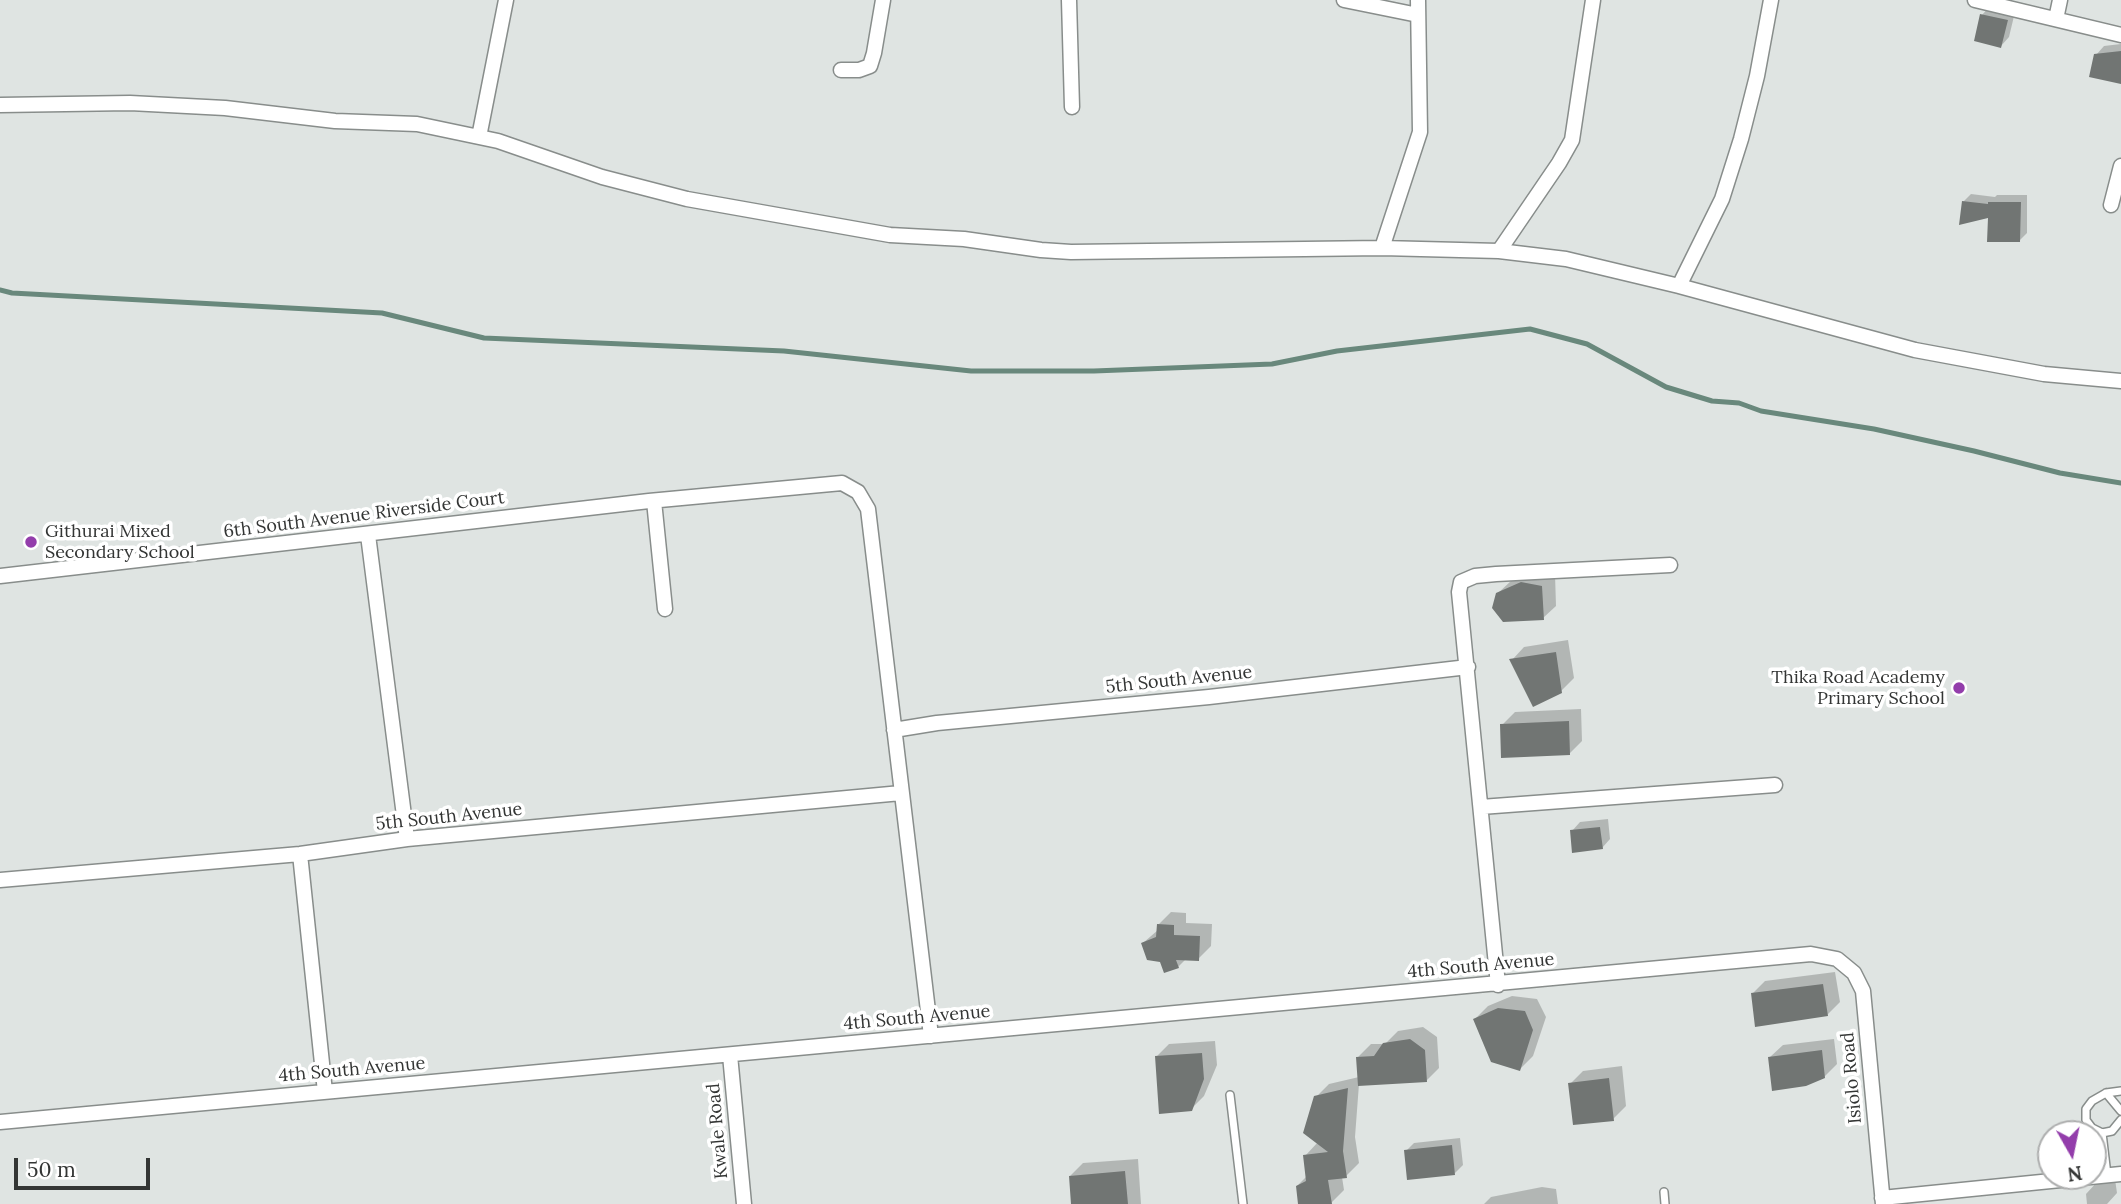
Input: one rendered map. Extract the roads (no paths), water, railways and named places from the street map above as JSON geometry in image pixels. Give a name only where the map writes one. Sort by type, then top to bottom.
[{"type":"street","points":[[479,137],[506,0]]},
{"type":"street","points":[[841,70],[859,70],[870,66],[883,0]]},
{"type":"street","points":[[1069,0],[1072,107]]},
{"type":"street","points":[[1344,0],[1418,7],[1420,132],[1382,248]]},
{"type":"street","points":[[1499,251],[1572,140],[1593,0]]},
{"type":"street","points":[[1679,286],[1722,199],[1757,76],[1770,0]]},
{"type":"street","points":[[1975,0],[2121,35]]},
{"type":"street","points":[[2056,19],[2060,0]]},
{"type":"street","points":[[0,105],[130,103],[225,108],[335,121],[417,124],[498,141],[602,177],[687,199],[890,235],[964,239],[1071,253],[1382,248],[1499,251],[1566,259],[1679,286],[1915,350],[2044,374],[2121,382]]},
{"type":"street","points":[[2111,205],[2121,166]]},
{"type":"street","name":"6th South Avenue Riverside Court","points":[[0,576],[652,501],[842,483],[858,492],[868,509],[931,1036]]},
{"type":"street","points":[[652,501],[665,609]]},
{"type":"street","points":[[368,535],[407,839]]},
{"type":"street","points":[[1498,985],[1461,582],[1475,576],[1496,574],[1670,565]]},
{"type":"street","name":"5th South Avenue","points":[[894,730],[937,723],[1209,697],[1468,667]]},
{"type":"street","points":[[1481,807],[1775,785]]},
{"type":"street","name":"5th South Avenue","points":[[0,880],[300,854],[407,839],[901,793]]},
{"type":"street","points":[[300,854],[325,1092]]},
{"type":"street","name":"4th South Avenue","points":[[0,1122],[1811,954],[1837,959]]},
{"type":"street","name":"Isiolo Road","points":[[1837,959],[1854,973],[1863,991],[1883,1201]]},
{"type":"street","name":"Kwale Road","points":[[730,1055],[744,1204]]},
{"type":"street","points":[[1883,1201],[2114,1175]]},
{"type":"lane","points":[[2086,1120],[2086,1110],[2092,1101],[2106,1093],[2121,1091]]},
{"type":"lane","points":[[2106,1093],[2121,1111]]},
{"type":"lane","points":[[1230,1095],[1243,1204]]},
{"type":"lane","points":[[2107,1132],[2112,1131],[2121,1120]]},
{"type":"lane","points":[[2107,1150],[2114,1175]]},
{"type":"lane","points":[[1664,1192],[1665,1204]]},
{"type":"waterway","points":[[0,290],[12,293],[382,313],[484,338],[784,351],[971,371],[1094,371],[1272,364],[1337,351],[1530,329],[1587,344],[1666,387],[1712,401],[1739,403],[1761,411],[1874,429],[2060,473],[2121,483]]},
{"type":"place","name":"Githurai Mixed Secondary School","points":[[31,542]]},
{"type":"place","name":"Thika Road Academy Primary School","points":[[1959,688]]}]
